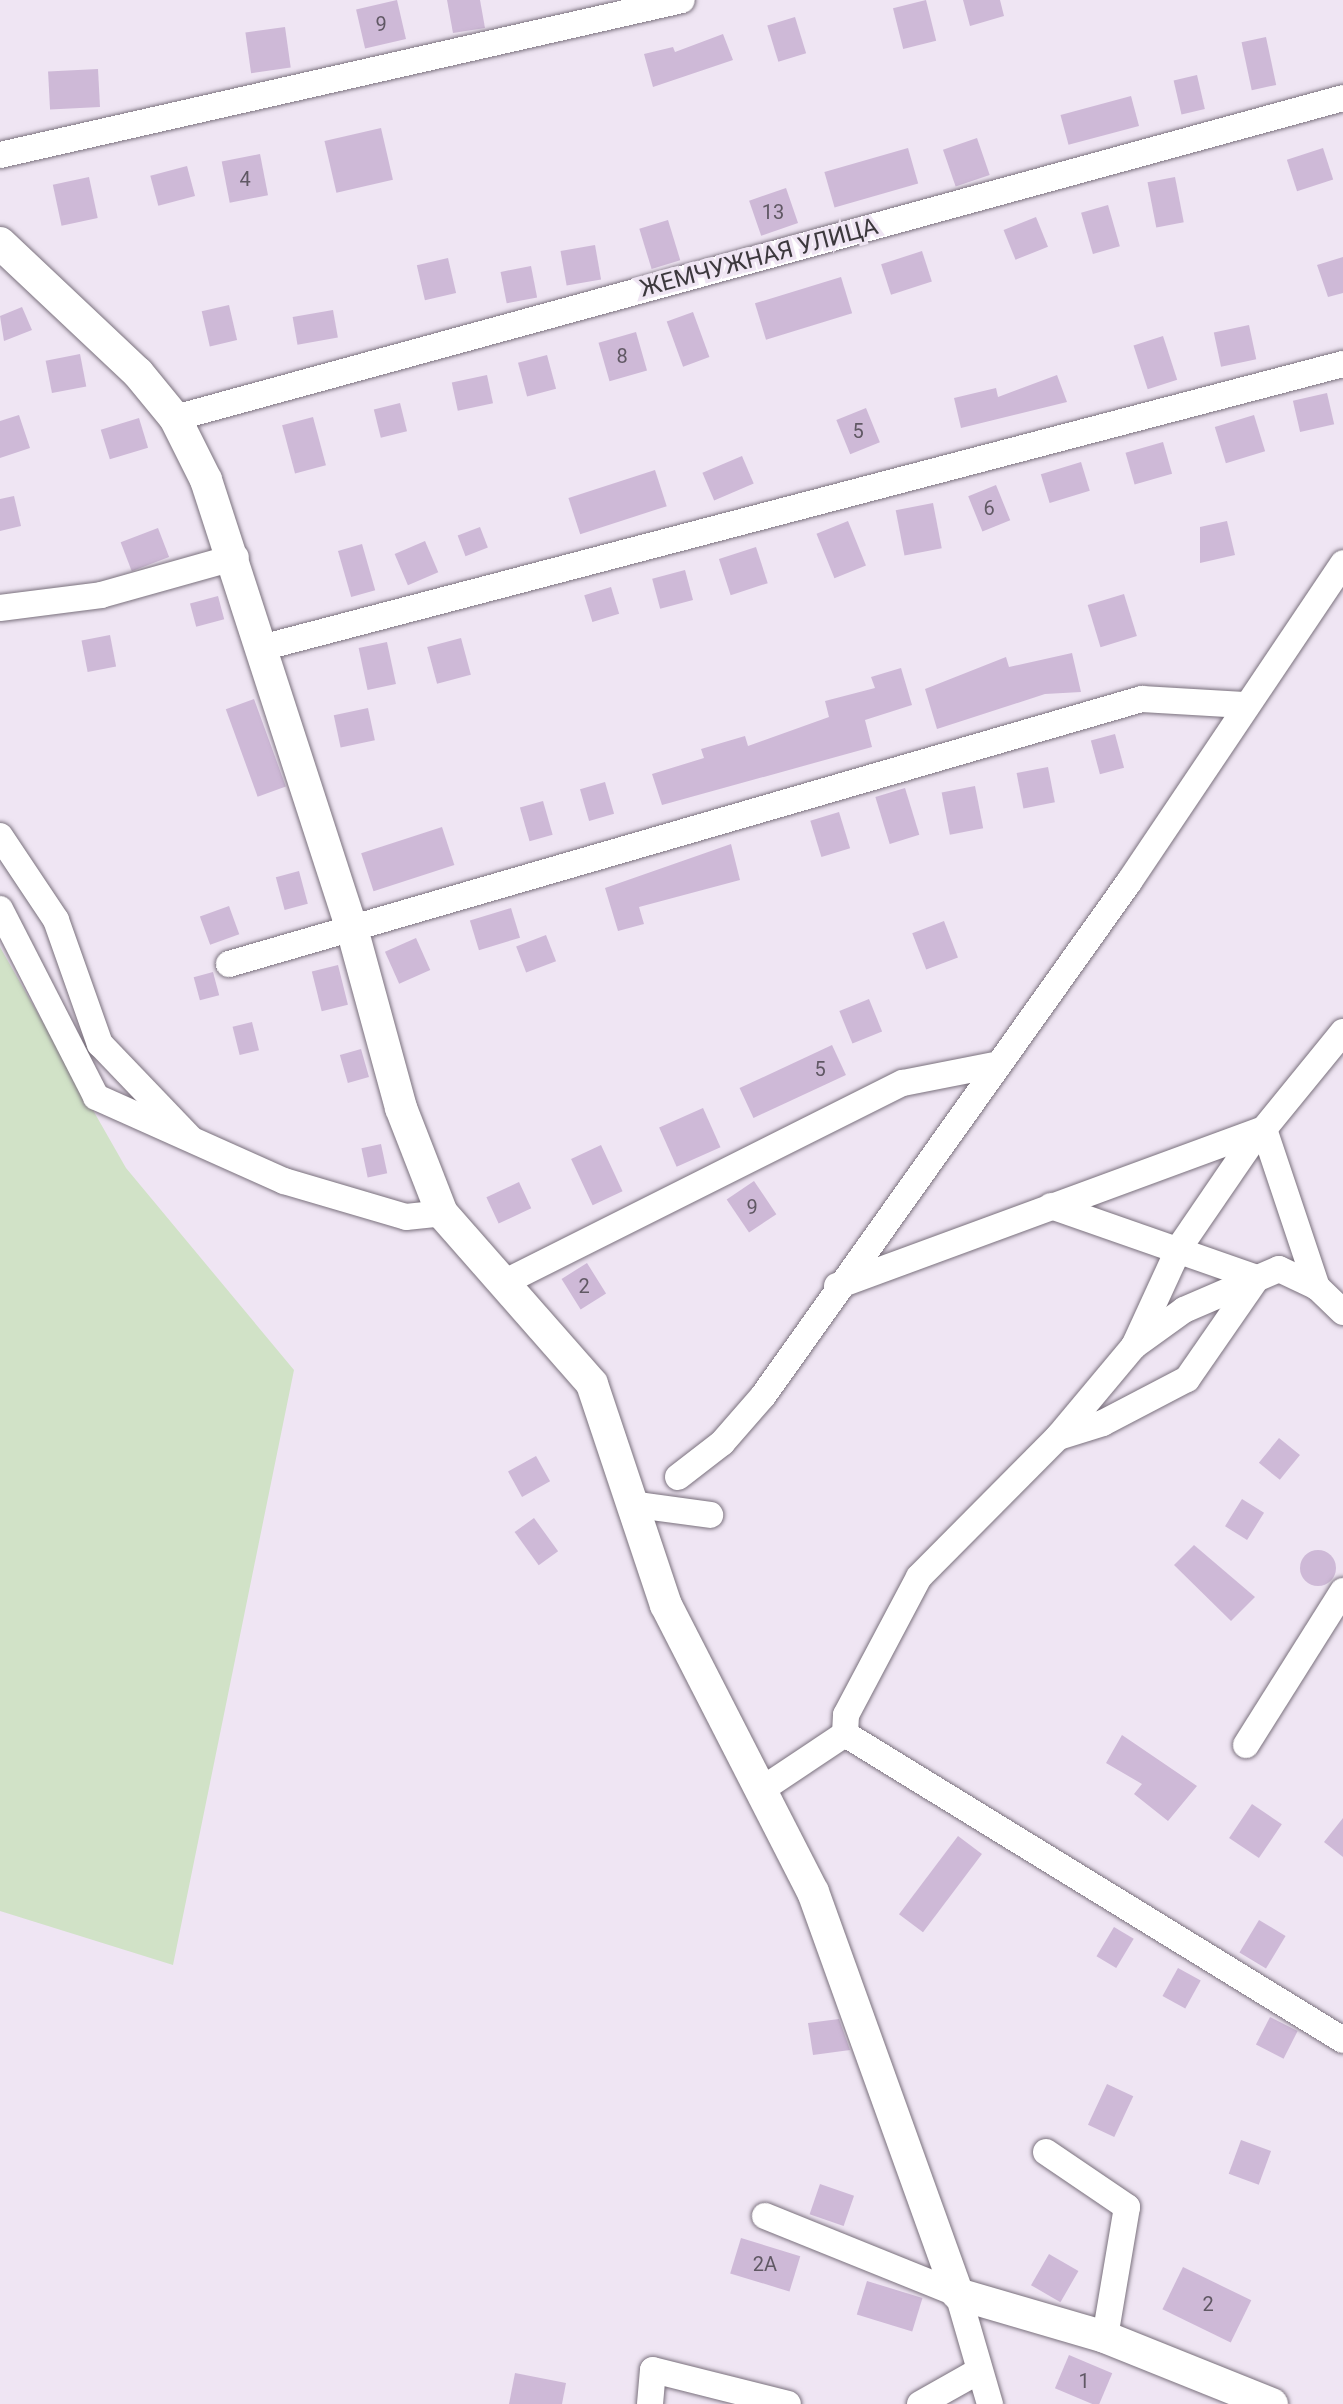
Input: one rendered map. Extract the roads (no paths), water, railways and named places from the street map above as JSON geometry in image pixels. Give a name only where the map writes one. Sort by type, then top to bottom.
[{"type":"street","points":[[0,155],[682,0]]},
{"type":"street","name":"ЖЕМЧУЖНАЯ УЛИЦА","points":[[175,418],[1343,98]]},
{"type":"street","points":[[0,243],[138,373],[175,418],[236,557],[351,925],[401,1108],[442,1213],[592,1384],[666,1605],[813,1892],[958,2294],[977,2372],[990,2404]]},
{"type":"street","points":[[265,647],[1343,364]]},
{"type":"street","points":[[0,608],[101,595],[236,557]]},
{"type":"street","points":[[678,1477],[722,1443],[763,1396],[994,1065],[1129,882],[1244,705],[1343,563]]},
{"type":"street","points":[[229,964],[351,925],[1142,699],[1244,705]]},
{"type":"street","points":[[0,836],[56,920],[86,1019]]},
{"type":"street","points":[[0,909],[96,1097],[159,1131],[191,1139],[284,1181],[406,1217],[442,1213]]},
{"type":"street","points":[[28,965],[86,1019],[131,1079],[191,1139]]},
{"type":"street","points":[[1134,1346],[1179,1248],[1216,1186],[1343,1032]]},
{"type":"street","points":[[1318,1062],[1343,1052]]},
{"type":"street","points":[[505,1282],[903,1083],[994,1065]]},
{"type":"street","points":[[837,1286],[1264,1129]]},
{"type":"street","points":[[1264,1129],[1317,1287]]},
{"type":"street","points":[[1051,1206],[1179,1248],[1257,1278]]},
{"type":"street","points":[[845,1734],[846,1715],[919,1577],[1058,1437],[1134,1346],[1184,1310],[1279,1269],[1317,1287],[1343,1312]]},
{"type":"street","points":[[1058,1437],[1103,1423],[1187,1379],[1257,1278]]},
{"type":"street","points":[[630,1504],[710,1515]]},
{"type":"street","points":[[1246,1745],[1343,1591]]},
{"type":"street","points":[[761,1790],[845,1734]]},
{"type":"street","points":[[845,1734],[1343,2040]]},
{"type":"street","points":[[1046,2152],[1127,2207],[1105,2337]]},
{"type":"street","points":[[765,2216],[958,2294],[1105,2337],[1272,2404]]},
{"type":"street","points":[[650,2404],[653,2370],[788,2404]]},
{"type":"street","points":[[920,2404],[977,2372]]}]
